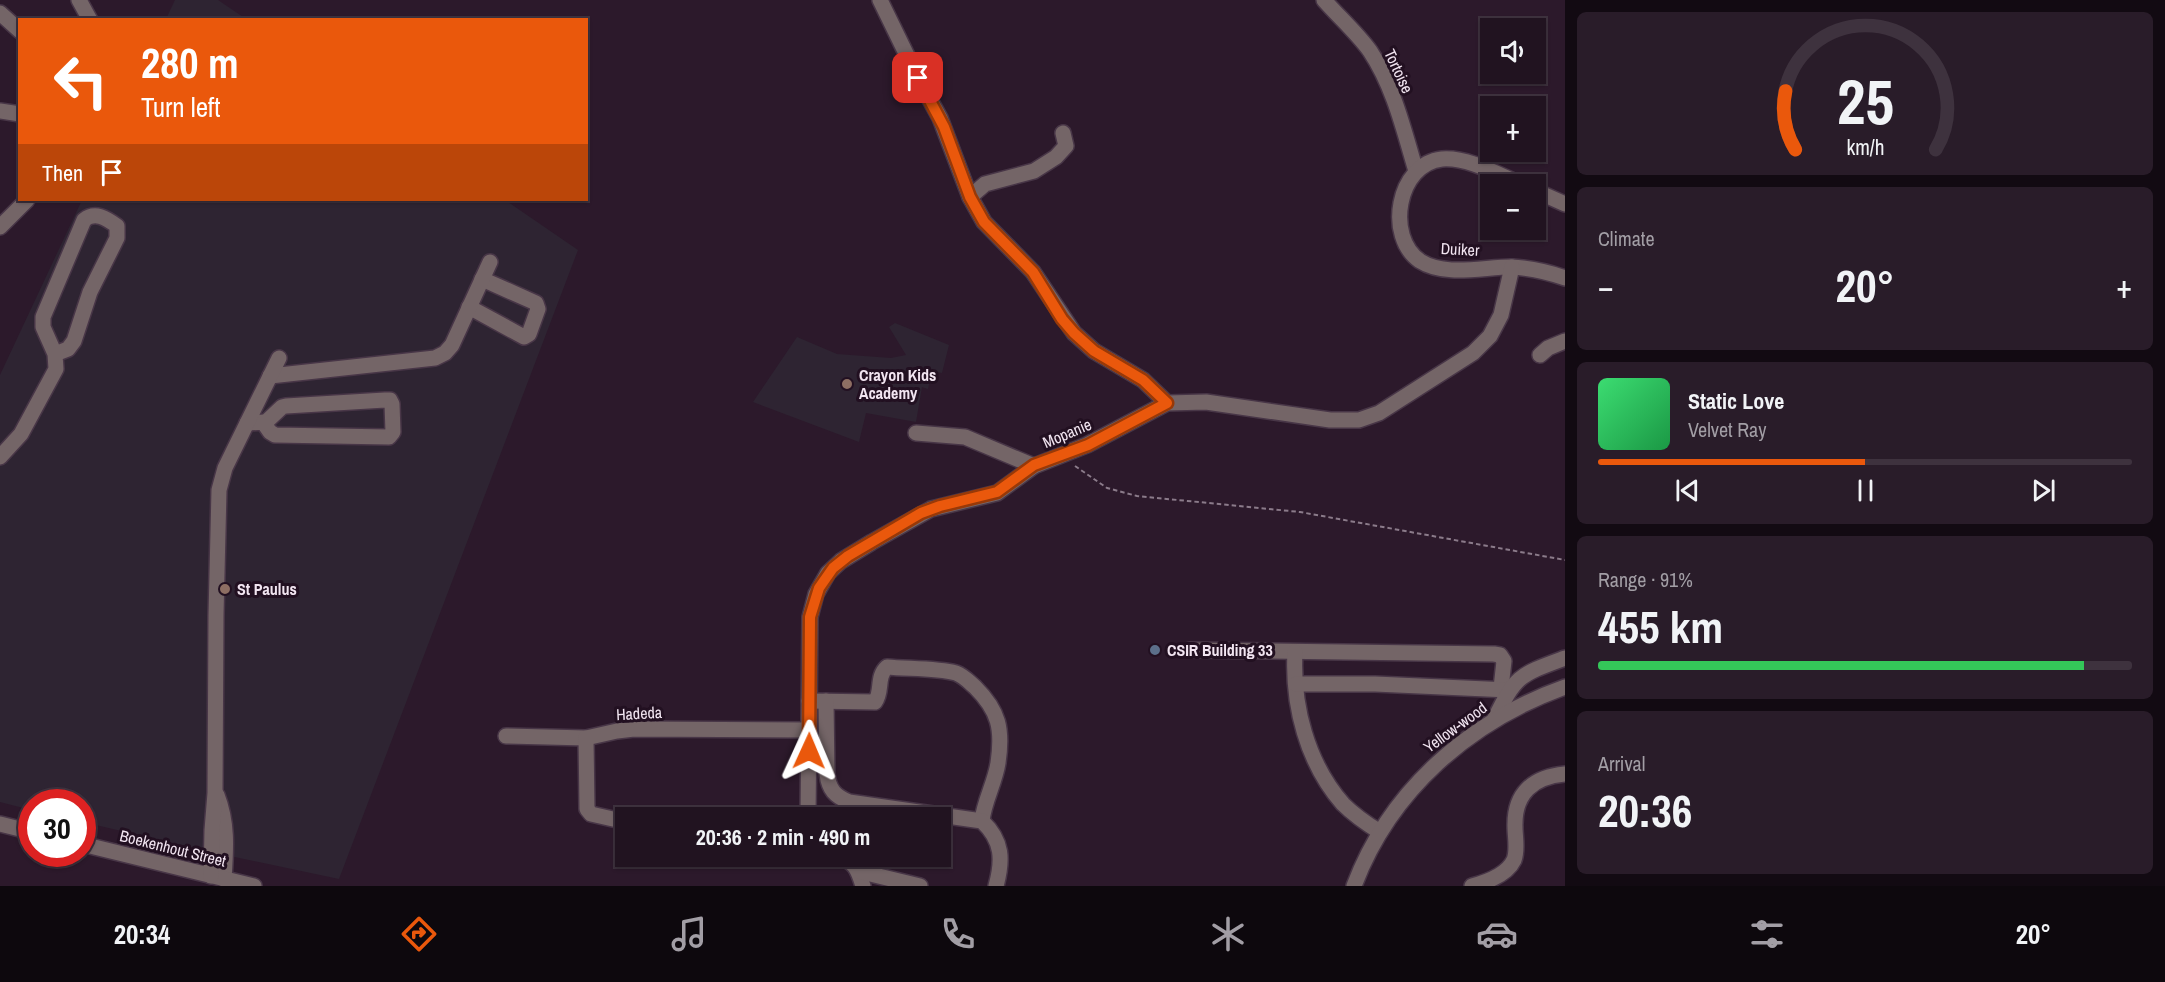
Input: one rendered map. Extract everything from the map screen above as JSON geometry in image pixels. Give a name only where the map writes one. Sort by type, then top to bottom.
[{"type":"street","points":[[79,0],[89,18]]},
{"type":"street","points":[[880,0],[944,127],[970,197],[984,222],[1041,282],[1058,313],[1074,333],[1094,351],[1143,380],[1167,403]]},
{"type":"street","name":"Tortoise","points":[[1324,0],[1360,39],[1382,71],[1416,171]]},
{"type":"street","points":[[0,14],[18,30]]},
{"type":"street","points":[[0,111],[18,114]]},
{"type":"street","points":[[970,197],[985,184],[1024,175],[1041,167],[1065,148],[1063,133]]},
{"type":"street","points":[[1416,171],[1436,161],[1452,159],[1470,163],[1496,174]]},
{"type":"street","name":"Duiker","points":[[1416,171],[1403,193],[1400,211],[1404,241],[1414,256],[1424,263],[1439,268],[1512,267],[1534,269],[1565,278]]},
{"type":"street","points":[[1546,195],[1565,204]]},
{"type":"street","points":[[0,227],[26,201]]},
{"type":"street","points":[[0,457],[16,441],[31,418],[56,369],[55,354],[43,327],[43,317],[84,220],[92,216],[99,216],[117,226],[117,237],[90,292],[74,341],[66,350],[55,354]]},
{"type":"street","points":[[270,376],[435,358],[445,353],[452,345],[490,262]]},
{"type":"street","name":"Mopanie","points":[[808,807],[810,617],[816,594],[828,573],[848,556],[921,513],[997,492],[1034,465],[1088,445],[1167,403],[1206,402],[1330,420],[1359,420],[1379,413],[1473,353],[1490,336],[1502,315],[1512,267]]},
{"type":"street","points":[[470,307],[524,337],[530,334],[538,309],[536,303],[482,279]]},
{"type":"street","points":[[1540,355],[1548,348],[1565,341]]},
{"type":"street","points":[[218,877],[212,830],[215,793],[219,490],[225,468],[279,358]]},
{"type":"street","points":[[247,423],[270,419],[286,406],[390,400],[393,432],[389,437],[275,435],[263,422]]},
{"type":"street","points":[[916,433],[965,437],[1034,465]]},
{"type":"street","points":[[1190,650],[1500,655],[1504,661],[1506,689],[1494,720]]},
{"type":"street","points":[[1295,652],[1300,717],[1324,778],[1349,809],[1380,832]]},
{"type":"street","points":[[1296,684],[1375,684],[1506,689],[1521,676],[1565,658]]},
{"type":"street","points":[[810,701],[875,702],[879,694],[881,675],[886,667],[954,673],[965,678],[993,708],[1000,739],[996,772],[985,801],[982,821]]},
{"type":"street","name":"Yellow-wood","points":[[1354,886],[1380,832],[1406,795],[1428,770],[1450,751],[1510,710],[1565,687]]},
{"type":"street","points":[[826,701],[825,735],[828,783],[839,798],[855,803],[982,821],[989,828],[999,849],[1001,866],[996,886]]},
{"type":"street","name":"Hadeda","points":[[506,736],[586,738],[634,729],[809,730]]},
{"type":"street","points":[[586,738],[587,809],[591,813],[615,819]]},
{"type":"street","points":[[1472,886],[1495,878],[1512,864],[1515,854],[1515,813],[1526,790],[1540,779],[1565,774]]},
{"type":"street","points":[[0,824],[18,828]]},
{"type":"street","name":"Boekenhout Street","points":[[96,847],[254,886]]},
{"type":"street","points":[[861,879],[920,886]]},
{"type":"path","points":[[1070,462],[1107,488],[1137,496],[1300,512],[1565,560]]},
{"type":"shaded area","points":[[175,0],[218,0],[245,18],[166,18]]},
{"type":"shaded area","name":"St Paulus","points":[[82,201],[506,201],[578,250],[339,879],[96,825],[96,789],[18,789],[18,807],[0,802],[0,375]]},
{"type":"shaded area","name":"Crayon Kids Academy","points":[[895,323],[949,345],[942,373],[932,371],[928,389],[922,387],[916,422],[866,413],[859,442],[753,402],[797,337],[837,354],[891,358],[906,355],[889,327]]},
{"type":"place","name":"Crayon Kids Academy","points":[[847,384]]},
{"type":"place","name":"St Paulus","points":[[225,589]]},
{"type":"place","name":"CSIR Building 33","points":[[1155,650]]},
{"type":"route","points":[[809,751],[810,617],[813,601],[819,588],[833,568],[848,556],[921,513],[997,492],[1034,465],[1088,445],[1167,403],[1149,384],[1094,351],[1074,333],[1062,319],[1033,272],[979,216],[944,127],[918,78]]}]
